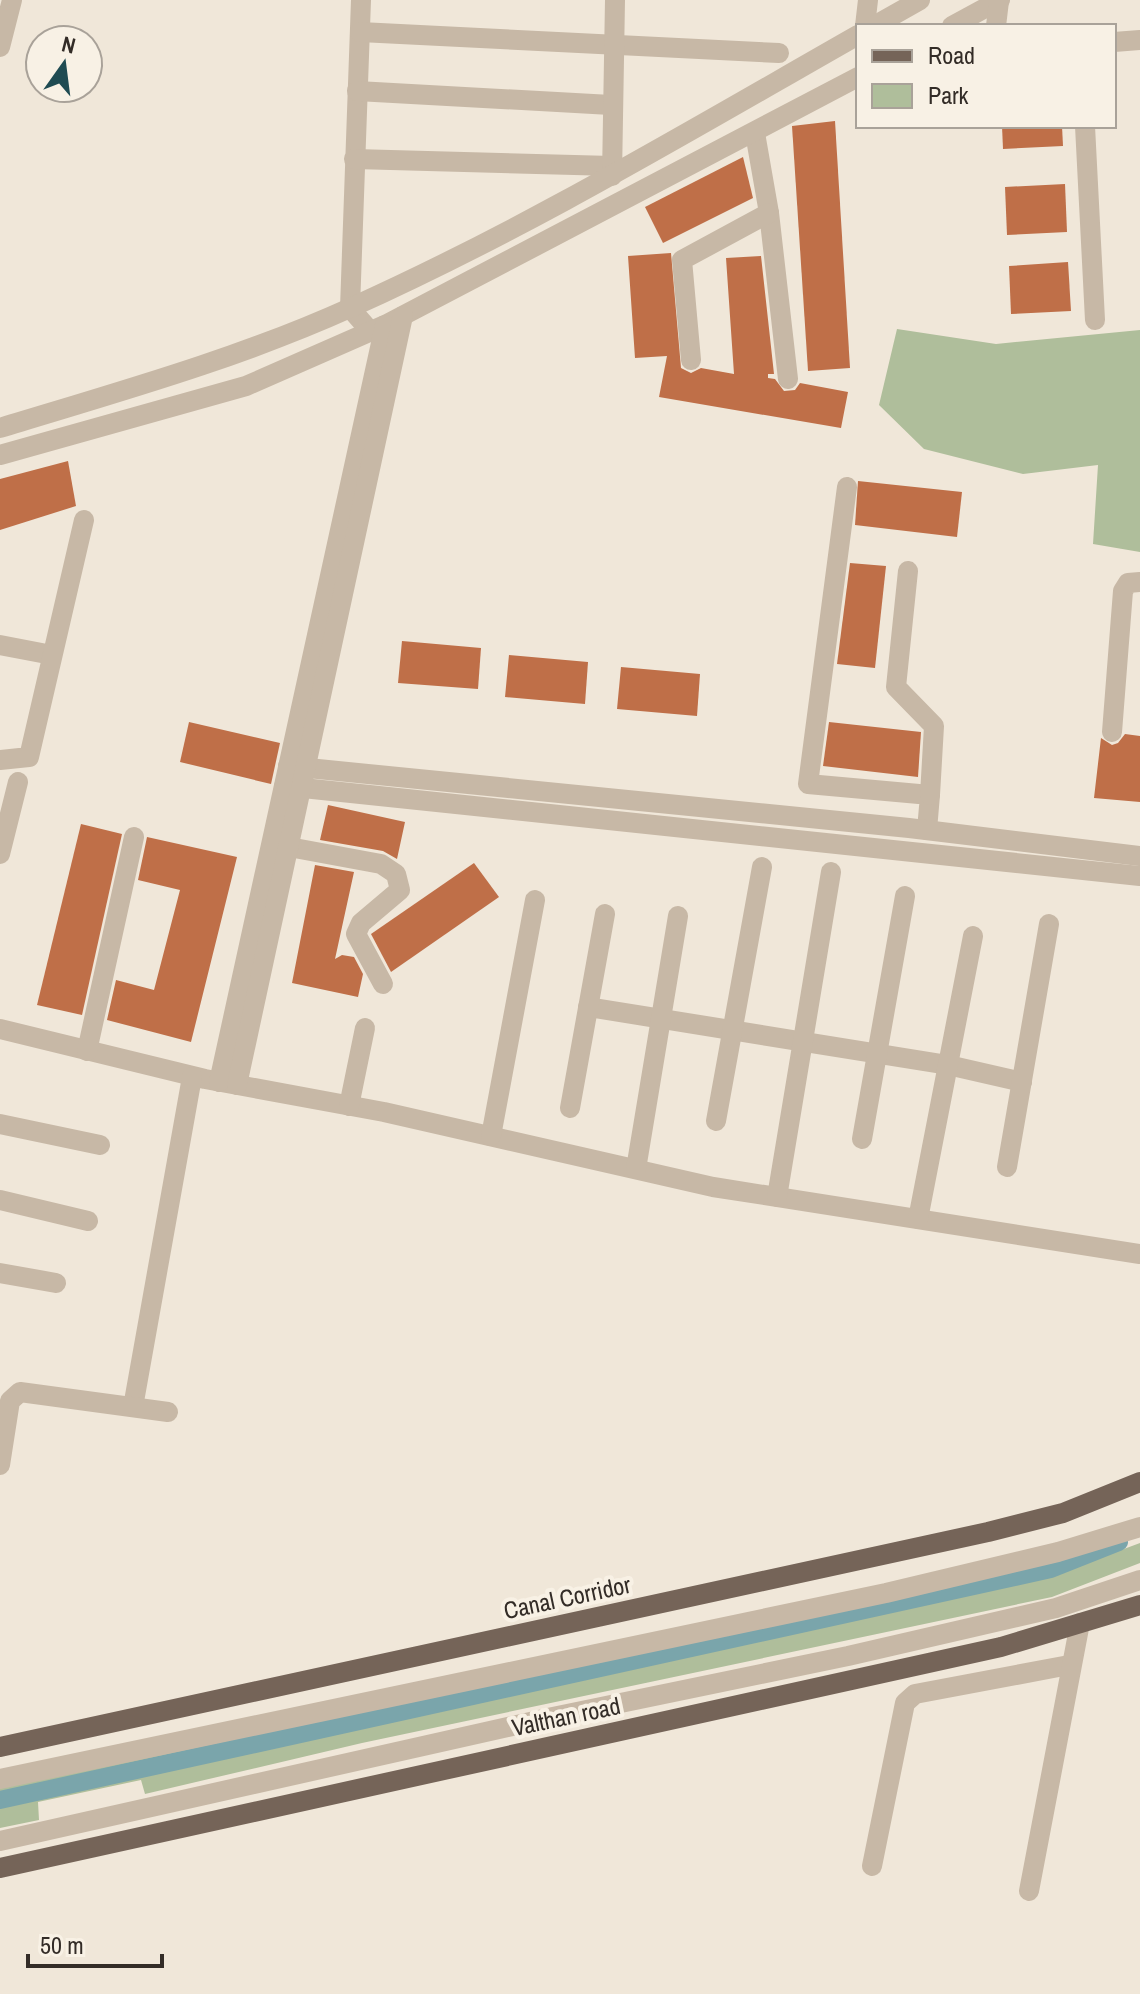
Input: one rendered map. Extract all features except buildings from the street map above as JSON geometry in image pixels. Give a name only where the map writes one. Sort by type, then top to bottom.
[{"type":"main road","name":"Canal Corridor","points":[[0,1747],[988,1532],[1063,1513],[1140,1482]]},
{"type":"main road","name":"Valthan road","points":[[0,1868],[1001,1647],[1140,1605]]},
{"type":"street","points":[[0,47],[12,0]]},
{"type":"street","points":[[350,308],[361,0]]},
{"type":"street","points":[[612,172],[615,0]]},
{"type":"street","points":[[865,24],[866,0]]},
{"type":"street","points":[[878,24],[920,0]]},
{"type":"street","points":[[956,24],[1000,0]]},
{"type":"street","points":[[996,24],[1000,0]]},
{"type":"street","points":[[360,32],[779,53]]},
{"type":"street","points":[[0,428],[235,355],[350,308],[612,172],[856,36]]},
{"type":"street","points":[[1116,42],[1140,40]]},
{"type":"street","points":[[816,59],[837,89]]},
{"type":"street","points":[[0,455],[246,386],[386,324],[856,78]]},
{"type":"street","points":[[357,91],[611,105]]},
{"type":"street","points":[[1085,128],[1095,320]]},
{"type":"street","points":[[755,133],[769,213],[788,379]]},
{"type":"street","points":[[354,159],[612,172]]},
{"type":"street","points":[[691,360],[682,260],[769,213]]},
{"type":"street","points":[[350,308],[386,324]]},
{"type":"street","points":[[228,1084],[295,777],[386,324]]},
{"type":"street","points":[[847,487],[808,784],[930,795]]},
{"type":"street","points":[[0,760],[29,757],[84,520]]},
{"type":"street","points":[[908,571],[896,687],[934,726],[927,830]]},
{"type":"street","points":[[1112,732],[1123,591],[1128,583],[1140,582]]},
{"type":"street","points":[[0,645],[52,655]]},
{"type":"street","points":[[295,777],[927,830],[1140,856]]},
{"type":"street","points":[[228,1084],[289,847],[295,777]]},
{"type":"street","points":[[295,777],[1140,876]]},
{"type":"street","points":[[0,854],[18,782]]},
{"type":"street","points":[[87,1051],[134,837]]},
{"type":"street","points":[[289,847],[381,864],[396,874],[400,890],[361,923],[356,934],[383,984]]},
{"type":"street","points":[[716,1121],[762,867]]},
{"type":"street","points":[[777,1197],[831,872]]},
{"type":"street","points":[[862,1139],[905,896]]},
{"type":"street","points":[[491,1136],[535,900]]},
{"type":"street","points":[[570,1108],[605,914]]},
{"type":"street","points":[[636,1169],[678,916]]},
{"type":"street","points":[[1007,1167],[1049,924]]},
{"type":"street","points":[[918,1219],[973,936]]},
{"type":"street","points":[[588,1007],[730,1033],[948,1065],[1022,1082]]},
{"type":"street","points":[[349,1106],[365,1028]]},
{"type":"street","points":[[0,1029],[192,1077],[349,1106],[777,1197],[1140,1254]]},
{"type":"street","points":[[133,1407],[192,1077]]},
{"type":"street","points":[[0,1124],[100,1145]]},
{"type":"street","points":[[0,1200],[88,1221]]},
{"type":"street","points":[[0,1273],[56,1283]]},
{"type":"street","points":[[0,1465],[10,1401],[20,1392],[168,1412]]},
{"type":"street","points":[[0,1779],[793,1613],[1058,1552],[1140,1527]]},
{"type":"street","points":[[0,1841],[548,1718],[848,1656],[1056,1608],[1140,1580]]},
{"type":"street","points":[[1029,1891],[1069,1665],[1080,1623]]},
{"type":"street","points":[[872,1866],[905,1703],[915,1694],[1069,1665]]},
{"type":"green space","points":[[897,329],[996,344],[1140,330],[1140,552],[1093,544],[1098,465],[1023,474],[924,449],[879,405]]},
{"type":"green space","points":[[1140,1543],[1140,1563],[1052,1597],[362,1743],[145,1794],[141,1780],[38,1802],[39,1820],[0,1828],[0,1788],[454,1692],[712,1647],[1054,1575]]},
{"type":"waterway","points":[[0,1800],[1051,1569],[1119,1542]]}]
